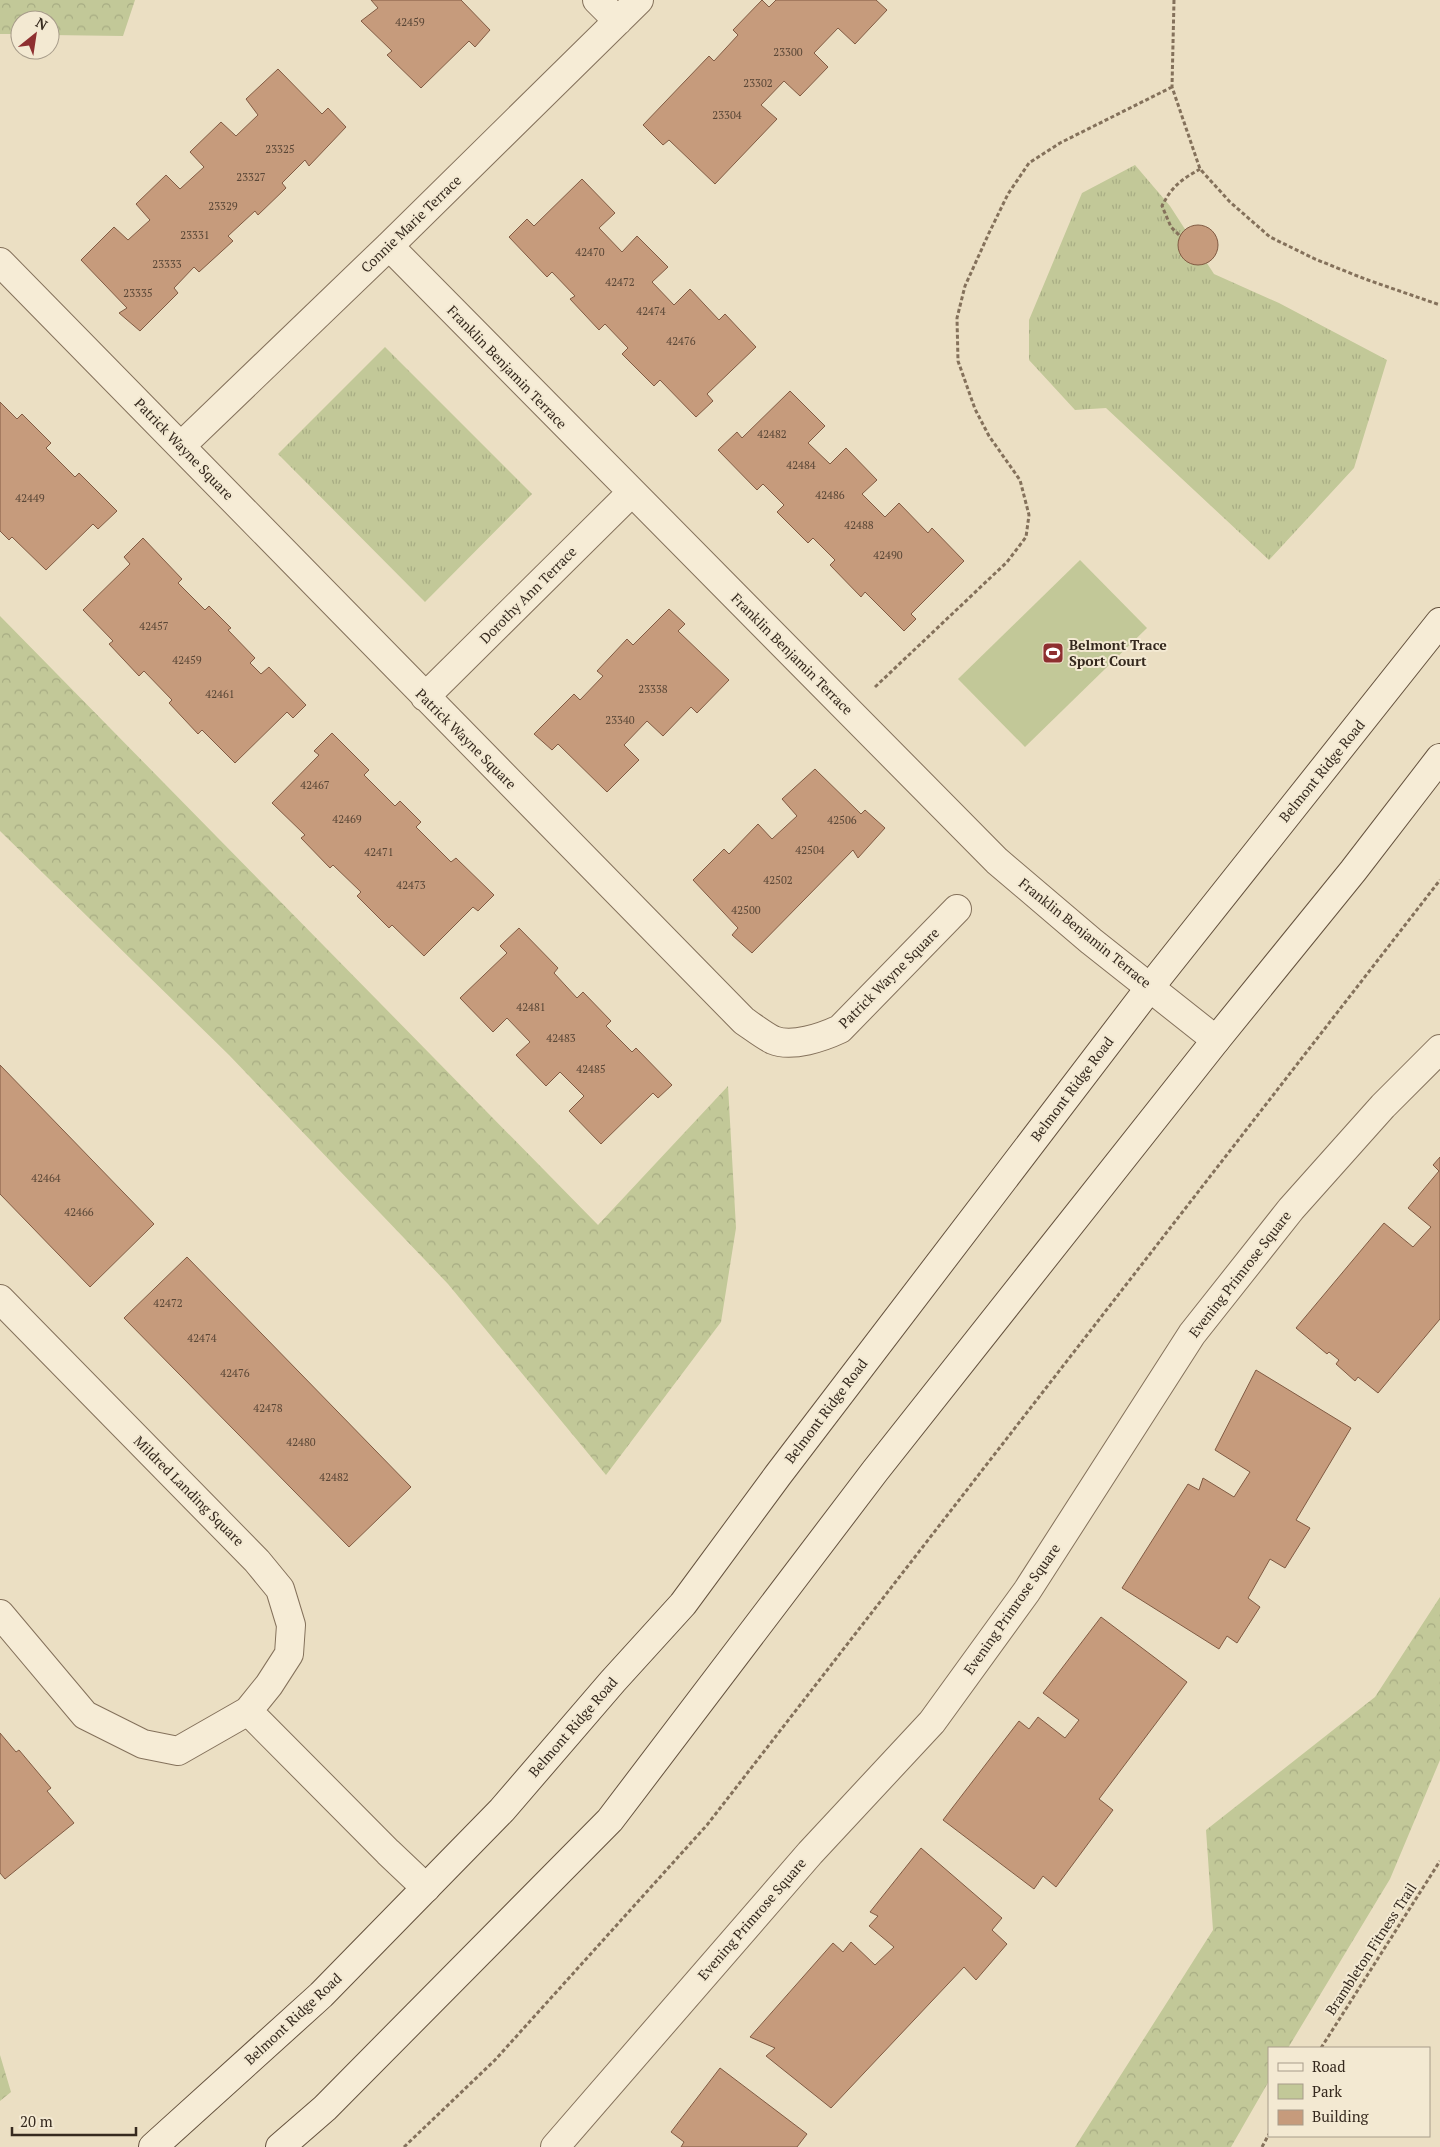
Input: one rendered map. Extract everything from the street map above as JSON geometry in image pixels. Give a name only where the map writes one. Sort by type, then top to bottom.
[{"type":"street","points":[[597,0],[618,21]]},
{"type":"street","name":"Connie Marie Terrace","points":[[181,446],[389,246],[638,0]]},
{"type":"street","name":"Franklin Benjamin Terrace","points":[[389,246],[631,493],[997,861],[1091,941],[1216,1040]]},
{"type":"street","name":"Patrick Wayne Square","points":[[0,262],[744,1021],[774,1041],[799,1042],[825,1036],[840,1029],[957,909]]},
{"type":"street","name":"Dorothy Ann Terrace","points":[[425,697],[631,493]]},
{"type":"street","name":"Belmont Ridge Road","points":[[153,2147],[321,1995],[426,1888],[502,1810],[613,1681],[683,1604],[778,1474],[1150,986],[1440,622]]},
{"type":"street","points":[[280,2147],[326,2108],[610,1820],[875,1471],[1440,758]]},
{"type":"street","name":"Evening Primrose Square","points":[[555,2147],[810,1853],[932,1722],[1027,1592],[1192,1334],[1291,1208],[1383,1106],[1440,1049]]},
{"type":"street","name":"Mildred Landing Square","points":[[0,1299],[257,1561],[280,1589],[291,1625],[289,1654],[248,1711],[178,1751],[143,1744],[85,1715],[0,1614]]},
{"type":"street","points":[[248,1711],[426,1888]]},
{"type":"path","points":[[1174,0],[1172,88],[1200,169],[1230,202],[1270,237],[1332,266],[1440,305]]},
{"type":"path","points":[[850,712],[885,676],[1007,562],[1026,537],[1030,515],[1020,480],[990,436],[975,409],[958,361],[957,318],[965,286],[1008,194],[1029,164],[1060,144],[1172,88]]},
{"type":"path","points":[[1180,235],[1171,227],[1162,206],[1176,183],[1200,169]]},
{"type":"path","points":[[404,2147],[495,2060],[707,1824],[1440,880]]},
{"type":"path","name":"Brambleton Fitness Trail","points":[[1322,2047],[1440,1861]]},
{"type":"path","points":[[1262,2147],[1268,2136]]},
{"type":"green space","points":[[0,0],[135,0],[123,36],[60,35],[60,10],[10,10],[10,34],[0,34]]},
{"type":"green space","points":[[1135,165],[1170,206],[1214,274],[1279,303],[1387,360],[1354,468],[1269,560],[1106,408],[1075,410],[1029,360],[1029,320],[1082,193]]},
{"type":"green space","points":[[385,347],[532,494],[425,602],[278,454]]},
{"type":"green space","name":"Belmont Trace Sport Court","points":[[1080,560],[1147,628],[1025,747],[958,679]]},
{"type":"green space","points":[[0,616],[598,1225],[728,1086],[736,1228],[721,1322],[606,1475],[448,1284],[229,1055],[0,831]]},
{"type":"green space","points":[[1440,1597],[1440,1760],[1390,1879],[1289,2047],[1268,2047],[1268,2083],[1231,2147],[1075,2147],[1213,1930],[1206,1830],[1375,1697]]},
{"type":"green space","points":[[0,2055],[11,2092],[0,2101]]},
{"type":"building","points":[[371,0],[461,0],[490,30],[475,47],[469,41],[421,88],[387,55],[392,51],[361,21],[378,8]]},
{"type":"building","points":[[762,0],[769,7],[776,0],[876,0],[887,10],[855,44],[838,28],[814,53],[828,67],[800,96],[784,81],[761,105],[777,119],[715,184],[669,140],[663,145],[643,125],[709,56],[714,61],[738,35],[733,30]]},
{"type":"building","points":[[278,69],[322,114],[328,108],[346,127],[309,166],[305,160],[282,183],[286,188],[258,215],[255,211],[228,236],[233,241],[199,272],[194,267],[174,288],[178,293],[140,331],[119,313],[127,308],[81,260],[114,227],[128,240],[150,220],[136,204],[166,175],[180,189],[204,167],[190,152],[221,122],[236,136],[258,115],[246,99]]},
{"type":"building","points":[[582,179],[615,213],[599,228],[622,252],[637,236],[668,267],[652,282],[674,305],[690,289],[719,320],[725,314],[756,347],[707,394],[713,401],[696,417],[660,380],[654,386],[622,354],[628,348],[605,324],[599,330],[570,299],[575,296],[552,272],[547,277],[509,237],[527,219],[534,226]]},
{"type":"building","points":[[1198,225],[1212,231],[1218,245],[1212,259],[1198,265],[1184,259],[1178,245],[1184,231]]},
{"type":"building","points":[[790,391],[825,426],[808,443],[830,464],[846,448],[877,480],[862,494],[885,517],[899,503],[928,533],[932,528],[964,561],[911,614],[916,619],[904,631],[865,592],[861,597],[830,565],[835,560],[813,538],[808,543],[777,512],[784,505],[763,484],[757,490],[718,450],[737,432],[742,438]]},
{"type":"building","points":[[0,402],[17,419],[22,414],[51,443],[46,448],[75,477],[79,473],[117,511],[98,529],[93,524],[46,570],[12,537],[9,540],[0,531]]},
{"type":"building","points":[[143,538],[182,579],[178,583],[205,610],[209,606],[231,628],[228,630],[255,658],[250,663],[261,674],[269,667],[306,705],[293,718],[287,712],[235,763],[202,730],[198,734],[169,703],[172,700],[144,671],[139,676],[109,644],[113,641],[83,610],[130,564],[124,557]]},
{"type":"building","points":[[669,609],[685,624],[678,631],[729,680],[697,713],[691,707],[663,736],[647,721],[624,745],[639,760],[607,792],[558,744],[552,750],[534,734],[574,694],[580,700],[603,676],[597,671],[627,639],[633,645]]},
{"type":"building","points":[[332,733],[369,770],[364,775],[395,806],[400,801],[421,822],[416,827],[451,862],[456,858],[494,895],[478,911],[473,907],[424,956],[392,925],[389,928],[357,896],[361,892],[333,865],[330,868],[301,838],[305,835],[272,803],[319,755],[314,751]]},
{"type":"building","points":[[815,769],[861,814],[865,810],[885,828],[858,858],[853,850],[752,953],[732,935],[738,928],[693,880],[724,849],[729,854],[758,824],[772,839],[797,816],[782,799]]},
{"type":"building","points":[[519,928],[558,968],[554,973],[577,998],[583,992],[611,1021],[606,1026],[632,1052],[636,1048],[672,1085],[658,1098],[653,1093],[601,1144],[569,1111],[584,1096],[560,1072],[546,1086],[516,1055],[530,1042],[507,1018],[493,1032],[460,998],[507,953],[500,946]]},
{"type":"building","points":[[0,1065],[154,1224],[90,1287],[0,1194]]},
{"type":"building","points":[[1440,1157],[1440,1319],[1378,1393],[1358,1377],[1355,1381],[1336,1364],[1339,1360],[1329,1352],[1327,1354],[1296,1328],[1384,1223],[1413,1247],[1431,1227],[1408,1208],[1439,1171],[1433,1165]]},
{"type":"building","points":[[187,1257],[411,1487],[349,1547],[124,1318]]},
{"type":"building","points":[[1256,1370],[1351,1428],[1296,1520],[1310,1528],[1285,1568],[1270,1559],[1248,1598],[1260,1607],[1237,1643],[1227,1636],[1219,1649],[1122,1588],[1188,1484],[1199,1490],[1203,1478],[1234,1497],[1250,1472],[1215,1450]]},
{"type":"building","points":[[1101,1617],[1187,1682],[1099,1799],[1113,1810],[1056,1887],[1043,1876],[1034,1889],[943,1820],[1019,1721],[1029,1729],[1038,1717],[1065,1738],[1079,1720],[1043,1693]]},
{"type":"building","points":[[0,1733],[16,1752],[19,1750],[51,1788],[47,1791],[74,1823],[5,1879],[0,1873]]},
{"type":"building","points":[[921,1848],[1002,1918],[992,1930],[1007,1944],[976,1980],[964,1967],[831,2108],[766,2056],[775,2048],[750,2037],[833,1943],[843,1952],[851,1942],[875,1965],[894,1947],[869,1926],[878,1916],[870,1912]]},
{"type":"building","points":[[720,2068],[807,2134],[797,2147],[681,2147],[684,2142],[671,2132]]},
{"type":"place","name":"Belmont Trace Sport Court","points":[[1053,653]]}]
